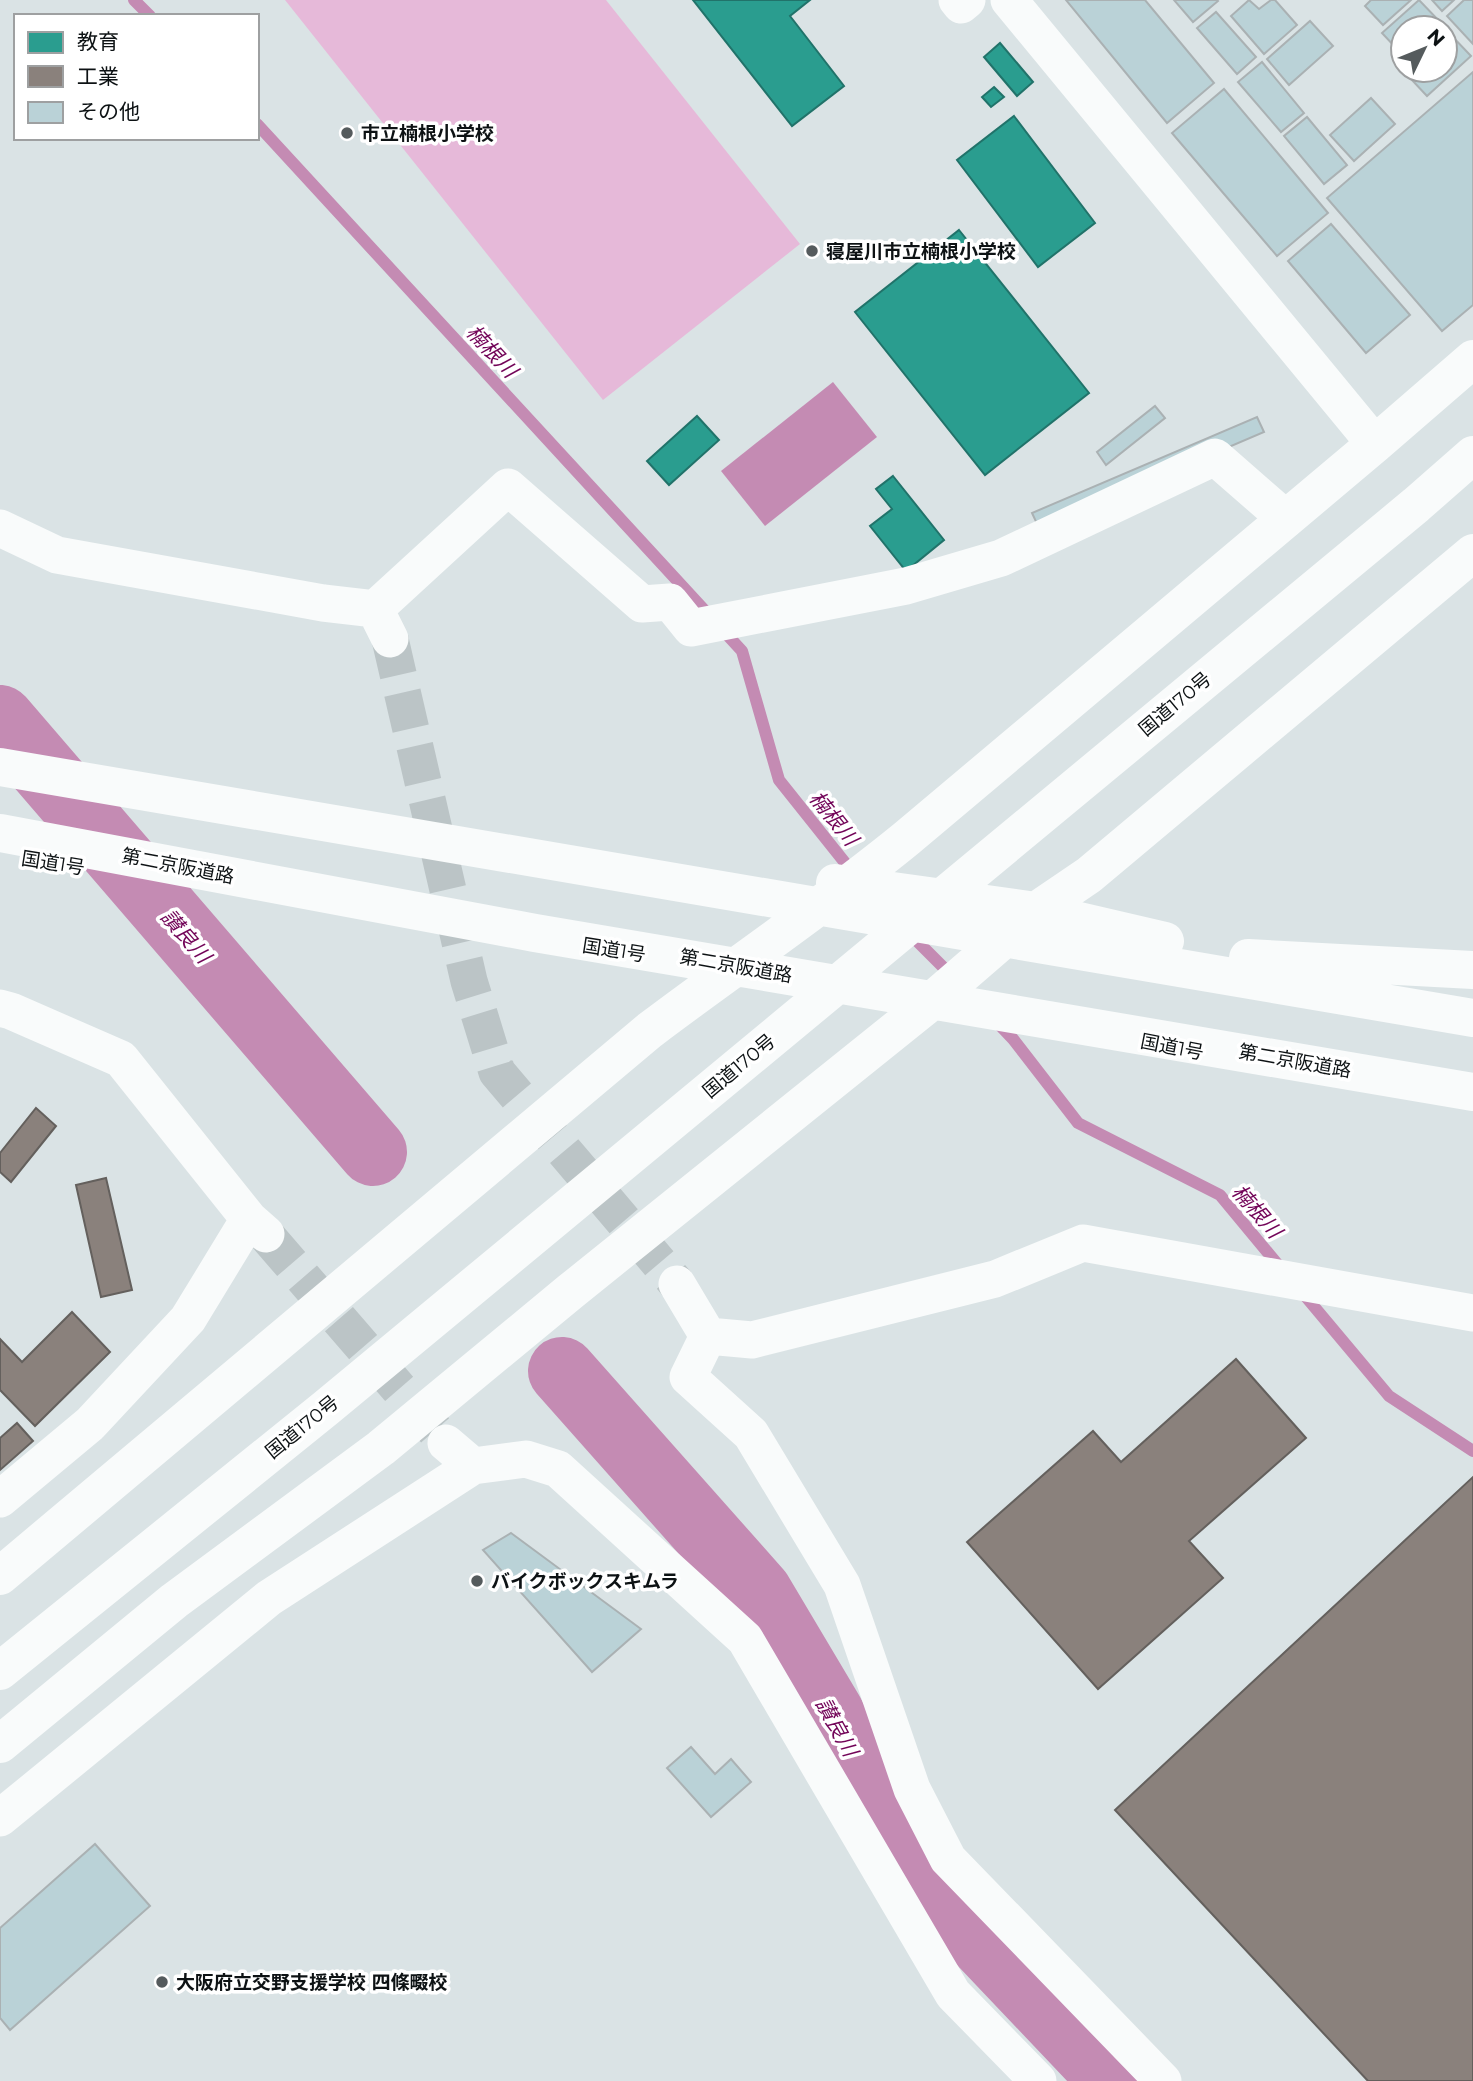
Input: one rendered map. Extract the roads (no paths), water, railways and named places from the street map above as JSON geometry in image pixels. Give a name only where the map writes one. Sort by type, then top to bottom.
[{"type":"highway","points":[[0,1576],[650,1030],[850,885],[1376,444],[1473,359]]},
{"type":"highway","name":"国道170号","points":[[0,1671],[326,1408],[1473,455]]},
{"type":"highway","points":[[0,1744],[174,1601],[381,1448],[933,1000],[1036,911],[1090,875],[1473,554]]},
{"type":"highway","points":[[0,751],[510,839],[1036,911],[1235,957],[1473,970]]},
{"type":"highway","points":[[0,767],[1473,1018]]},
{"type":"highway","name":"第二京阪道路","points":[[0,833],[535,933],[1473,1092]]},
{"type":"highway","name":"国道1号","points":[[0,855],[933,1000],[1473,1104]]},
{"type":"street","points":[[957,0],[961,5],[967,0]]},
{"type":"street","points":[[1009,0],[1376,444]]},
{"type":"street","points":[[0,528],[57,555],[323,603],[382,624],[508,487],[642,604],[670,602],[691,628],[906,586],[1001,558],[1215,457],[1286,519]]},
{"type":"street","points":[[0,1008],[121,1059],[258,1228],[188,1319],[90,1424],[0,1499]]},
{"type":"street","points":[[708,1336],[752,1340],[995,1279],[1083,1243],[1473,1313]]},
{"type":"street","points":[[677,1284],[708,1336]]},
{"type":"street","points":[[708,1336],[688,1377],[751,1434],[842,1585],[912,1788],[948,1859],[1163,2081]]},
{"type":"street","points":[[0,1818],[269,1598],[460,1455],[526,1459],[558,1469],[745,1639],[953,1994],[1038,2081]]},
{"type":"waterway","name":"楠根川","points":[[134,0],[148,14]]},
{"type":"waterway","name":"楠根川","points":[[259,126],[742,651],[779,780],[854,874]]},
{"type":"waterway","name":"讃良川","points":[[0,719],[373,1152]]},
{"type":"waterway","name":"楠根川","points":[[909,933],[953,977]]},
{"type":"waterway","name":"楠根川","points":[[995,1020],[1078,1123],[1220,1195],[1284,1272]]},
{"type":"waterway","name":"楠根川","points":[[1301,1291],[1389,1396],[1473,1451]]},
{"type":"waterway","name":"讃良川","points":[[562,1371],[758,1592],[830,1713],[900,1845],[948,1906],[1114,2081]]},
{"type":"tunnel","points":[[390,639],[469,981],[497,1072],[677,1284]]},
{"type":"tunnel","points":[[267,1236],[446,1443]]},
{"type":"place","name":"市立楠根小学校","points":[[347,133]]},
{"type":"place","name":"寝屋川市立楠根小学校","points":[[812,251]]},
{"type":"place","name":"バイクボックスキムラ","points":[[477,1581]]},
{"type":"place","name":"大阪府立交野支援学校 四條畷校","points":[[162,1982]]}]
